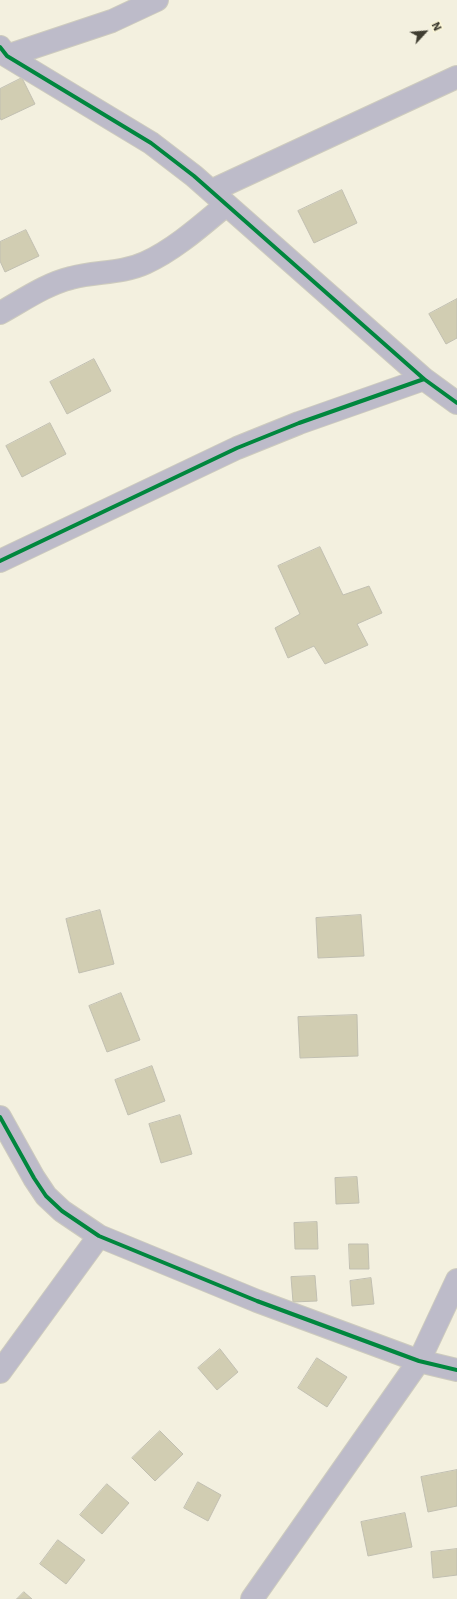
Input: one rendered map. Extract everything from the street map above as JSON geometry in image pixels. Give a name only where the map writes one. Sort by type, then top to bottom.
[{"type":"street","points":[[4,52],[112,21],[157,0]]},
{"type":"street","points":[[4,52],[151,143],[194,176],[424,379],[457,403]]},
{"type":"street","points":[[0,313],[53,284],[71,278],[122,271],[145,263],[186,238],[218,198],[457,77]]},
{"type":"street","points":[[0,561],[237,448],[299,423],[424,379]]},
{"type":"street","points":[[0,1118],[46,1196],[62,1211],[99,1236],[257,1301],[419,1360],[457,1370]]},
{"type":"street","points":[[0,1372],[99,1236]]},
{"type":"street","points":[[252,1599],[419,1360],[457,1280]]},
{"type":"building","points":[[22,78],[35,104],[1,120],[0,89]]},
{"type":"building","points":[[342,190],[357,223],[314,243],[298,211]]},
{"type":"building","points":[[26,230],[39,256],[5,272],[0,261],[0,242]]},
{"type":"building","points":[[457,299],[457,338],[446,344],[429,314]]},
{"type":"building","points":[[94,359],[111,391],[67,414],[50,382]]},
{"type":"building","points":[[50,423],[66,454],[22,477],[6,446]]},
{"type":"building","points":[[320,547],[343,595],[369,586],[382,613],[357,624],[368,645],[325,664],[314,646],[288,658],[275,628],[300,614],[278,566]]},
{"type":"building","points":[[100,910],[114,964],[79,973],[66,919]]},
{"type":"building","points":[[361,915],[364,956],[318,958],[316,918]]},
{"type":"building","points":[[121,993],[140,1040],[107,1052],[89,1006]]},
{"type":"building","points":[[357,1015],[358,1056],[300,1058],[298,1017]]},
{"type":"building","points":[[152,1066],[165,1101],[128,1115],[115,1080]]},
{"type":"building","points":[[180,1115],[192,1154],[161,1163],[149,1124]]},
{"type":"building","points":[[357,1177],[359,1203],[336,1204],[335,1178]]},
{"type":"building","points":[[317,1222],[318,1249],[295,1249],[294,1223]]},
{"type":"building","points":[[349,1244],[368,1244],[369,1269],[350,1269]]},
{"type":"building","points":[[315,1276],[317,1301],[293,1302],[291,1277]]},
{"type":"building","points":[[371,1278],[374,1304],[352,1306],[350,1281]]},
{"type":"building","points":[[220,1349],[238,1372],[217,1390],[198,1368]]},
{"type":"building","points":[[317,1358],[347,1377],[327,1407],[298,1388]]},
{"type":"building","points":[[160,1431],[183,1454],[155,1481],[132,1458]]},
{"type":"building","points":[[457,1470],[457,1506],[428,1512],[421,1477]]},
{"type":"building","points":[[198,1482],[221,1495],[208,1521],[184,1508]]},
{"type":"building","points":[[107,1484],[129,1503],[102,1534],[80,1515]]},
{"type":"building","points":[[405,1513],[412,1547],[368,1556],[361,1522]]},
{"type":"building","points":[[58,1540],[85,1560],[66,1584],[40,1564]]},
{"type":"building","points":[[457,1549],[457,1575],[433,1578],[431,1552]]},
{"type":"building","points":[[24,1592],[32,1599],[17,1599]]},
{"type":"cycle path","points":[[0,47],[7,56],[151,143],[194,176],[424,379],[457,403]]},
{"type":"cycle path","points":[[0,561],[237,448],[299,423],[424,379]]},
{"type":"cycle path","points":[[0,1117],[34,1178],[46,1196],[62,1211],[99,1236],[257,1301],[419,1361],[457,1370]]}]
